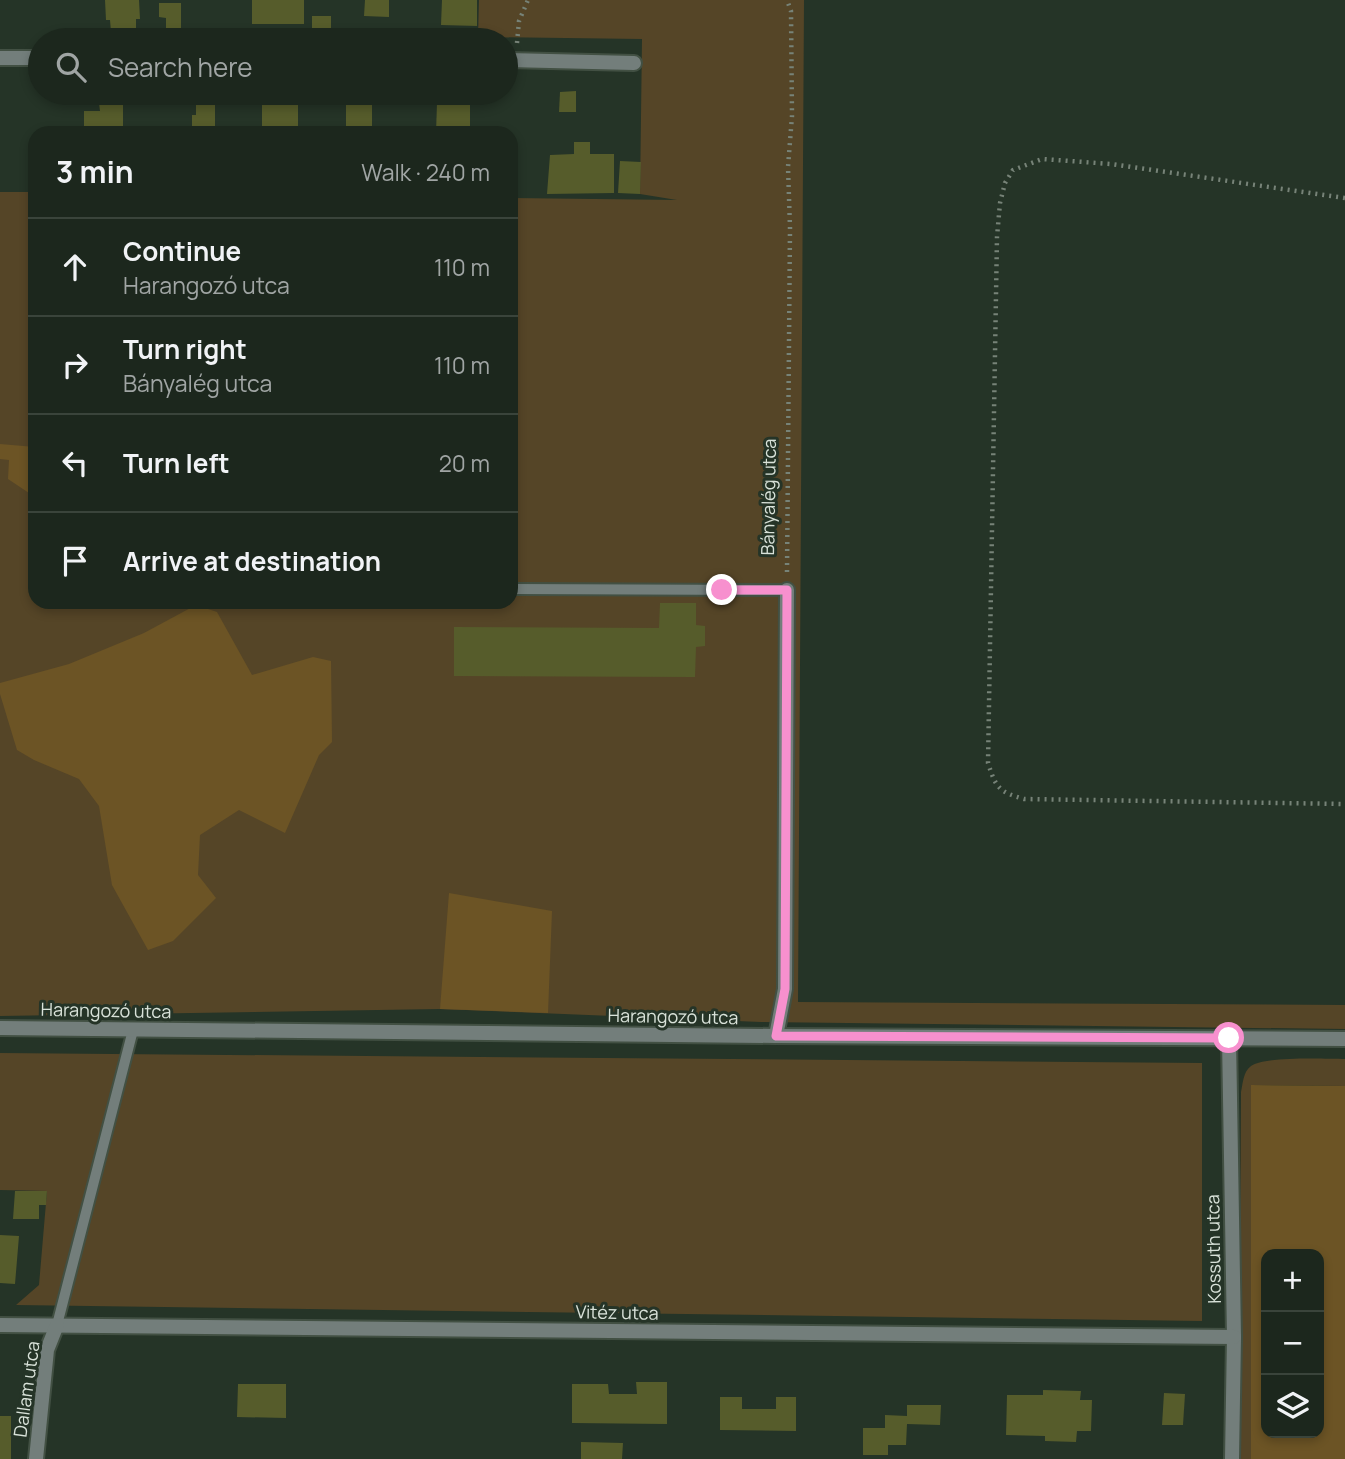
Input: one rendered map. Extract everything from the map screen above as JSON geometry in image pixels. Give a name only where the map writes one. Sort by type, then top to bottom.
[{"type":"street","points":[[0,58],[28,58]]},
{"type":"street","points":[[518,60],[634,63]]},
{"type":"street","points":[[776,1036],[785,989],[787,590]]},
{"type":"street","name":"Harangozó utca","points":[[0,1028],[1345,1039]]},
{"type":"street","name":"Kossuth utca","points":[[1229,1038],[1234,1337],[1232,1459]]},
{"type":"street","name":"Vitéz utca","points":[[0,1325],[1234,1337]]},
{"type":"street","name":"Dallam utca","points":[[36,1459],[47,1350],[57,1325]]},
{"type":"lane","points":[[518,589],[787,590]]},
{"type":"lane","points":[[57,1325],[134,1030]]},
{"type":"path","points":[[518,28],[528,0]]},
{"type":"path","name":"Bányalég utca","points":[[787,0],[791,11],[792,116],[788,167],[790,228],[787,590]]},
{"type":"path","points":[[1345,198],[1111,164],[1042,159],[1013,170],[1005,183],[1000,203],[997,237],[988,763],[995,784],[1007,794],[1024,799],[1345,804]]},
{"type":"shaded area","points":[[479,0],[804,0],[798,1002],[1345,1005],[1345,1029],[761,1022],[440,1009],[0,1016],[0,450],[28,450],[28,609],[518,609],[518,198],[677,200],[640,194],[642,39],[518,37],[518,28],[478,28]]},
{"type":"shaded area","points":[[0,192],[28,192],[28,448],[0,448]]},
{"type":"shaded area","points":[[0,444],[28,446],[28,492],[8,479],[9,460],[0,459]]},
{"type":"shaded area","points":[[189,609],[208,609],[217,612],[252,675],[313,657],[331,661],[332,742],[319,755],[285,833],[239,810],[200,835],[198,875],[216,898],[173,941],[148,950],[112,885],[99,806],[79,779],[17,750],[0,694],[0,683],[69,664],[144,633]]},
{"type":"shaded area","points":[[449,893],[552,911],[548,1013],[440,1009]]},
{"type":"shaded area","points":[[0,1053],[1202,1063],[1202,1321],[16,1305],[39,1285],[47,1191],[0,1190]]},
{"type":"shaded area","points":[[1345,1059],[1345,1086],[1251,1085],[1251,1459],[1239,1459],[1241,1092],[1244,1078],[1251,1066],[1269,1061]]},
{"type":"shaded area","points":[[1251,1085],[1345,1086],[1345,1459],[1251,1459]]},
{"type":"building","points":[[105,0],[139,0],[140,19],[136,19],[136,28],[111,28],[110,20],[106,20]]},
{"type":"building","points":[[252,0],[304,0],[304,24],[252,24]]},
{"type":"building","points":[[365,0],[389,0],[389,17],[364,16]]},
{"type":"building","points":[[442,0],[477,0],[477,26],[441,25]]},
{"type":"building","points":[[159,3],[181,3],[181,28],[166,28],[166,18],[159,17]]},
{"type":"building","points":[[312,16],[331,16],[331,28],[312,28]]},
{"type":"building","points":[[576,91],[576,112],[559,112],[560,92]]},
{"type":"building","points":[[99,105],[123,105],[123,126],[84,126],[84,111],[100,111]]},
{"type":"building","points":[[196,105],[215,105],[215,126],[192,126],[192,115],[196,115]]},
{"type":"building","points":[[262,105],[298,105],[298,126],[262,126]]},
{"type":"building","points":[[346,105],[372,105],[372,126],[346,126]]},
{"type":"building","points":[[437,105],[470,105],[470,126],[436,126]]},
{"type":"building","points":[[574,142],[590,142],[590,154],[614,154],[614,193],[547,194],[550,155],[574,154]]},
{"type":"building","points":[[620,161],[641,162],[640,194],[618,193]]},
{"type":"building","points":[[660,603],[696,603],[696,625],[705,626],[705,646],[696,647],[695,677],[454,676],[454,627],[659,628]]},
{"type":"building","points":[[15,1191],[47,1191],[46,1205],[39,1205],[39,1219],[13,1219]]},
{"type":"building","points":[[0,1235],[19,1236],[15,1284],[0,1283]]},
{"type":"building","points":[[636,1382],[667,1382],[667,1424],[572,1423],[572,1384],[608,1384],[609,1394],[637,1394]]},
{"type":"building","points":[[238,1384],[286,1384],[286,1418],[237,1417]]},
{"type":"building","points":[[1043,1390],[1081,1391],[1080,1400],[1092,1400],[1091,1431],[1077,1431],[1076,1442],[1045,1441],[1045,1436],[1006,1435],[1007,1395],[1043,1395]]},
{"type":"building","points":[[1164,1393],[1185,1394],[1183,1425],[1162,1425]]},
{"type":"building","points":[[720,1397],[742,1397],[742,1409],[776,1409],[776,1397],[796,1397],[796,1431],[720,1430]]},
{"type":"building","points":[[907,1405],[941,1405],[940,1425],[907,1424],[906,1445],[888,1445],[888,1455],[863,1455],[863,1428],[885,1428],[885,1415],[907,1416]]},
{"type":"building","points":[[0,1416],[11,1416],[11,1459],[0,1459]]},
{"type":"building","points":[[581,1442],[623,1443],[622,1459],[581,1459]]},
{"type":"route","points":[[722,590],[787,590],[785,989],[776,1036],[1229,1038]]}]
